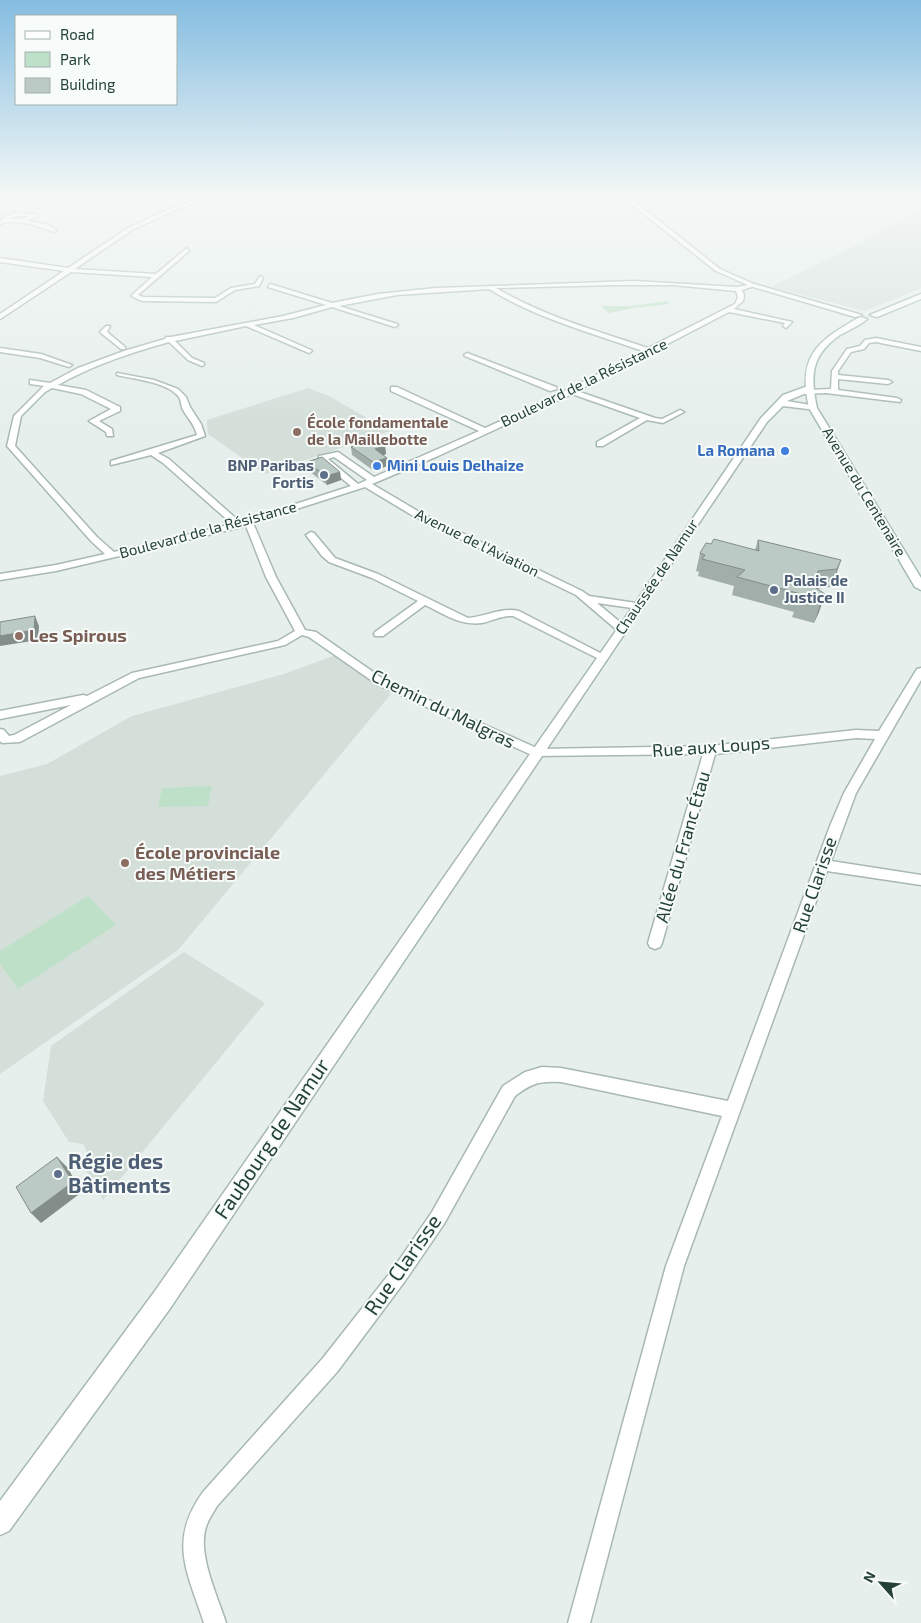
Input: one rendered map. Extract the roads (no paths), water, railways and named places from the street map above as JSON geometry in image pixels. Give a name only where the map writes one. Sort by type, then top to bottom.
[{"type":"street","points":[[0,317],[66,272]]},
{"type":"street","points":[[90,272],[155,277]]},
{"type":"street","points":[[161,272],[135,294],[136,298],[216,300],[233,289],[257,285],[260,278]]},
{"type":"street","points":[[722,272],[752,285],[861,317],[877,319],[874,315],[921,296]]},
{"type":"street","points":[[55,371],[123,348],[306,313],[388,295],[490,287],[651,283],[738,289],[752,285]]},
{"type":"street","points":[[270,286],[394,324]]},
{"type":"street","points":[[490,287],[508,298],[558,320],[649,351]]},
{"type":"street","points":[[730,310],[741,300],[741,293],[738,289]]},
{"type":"street","points":[[730,310],[789,322],[786,326]]},
{"type":"street","name":"Boulevard de la Résistance","points":[[4,433],[11,446],[94,539],[113,555],[243,523],[365,483],[552,401],[730,310]]},
{"type":"street","points":[[809,392],[810,364],[820,349],[836,333],[861,317]]},
{"type":"street","points":[[247,324],[309,352]]},
{"type":"street","points":[[108,327],[103,332],[123,348]]},
{"type":"street","points":[[168,338],[190,359],[202,364]]},
{"type":"street","points":[[834,392],[835,371],[850,350],[862,348],[867,341],[876,340],[921,349]]},
{"type":"street","points":[[0,350],[42,356],[70,365]]},
{"type":"street","points":[[467,356],[553,389],[579,386]]},
{"type":"street","points":[[114,463],[201,436],[195,417],[186,407],[182,396],[178,392],[148,380],[119,374]]},
{"type":"street","points":[[835,377],[888,382]]},
{"type":"street","points":[[25,387],[37,380],[83,392],[117,409],[93,421],[110,434]]},
{"type":"street","points":[[394,389],[485,431]]},
{"type":"street","points":[[552,401],[553,389]]},
{"type":"street","points":[[571,391],[645,418],[664,421],[680,412]]},
{"type":"street","points":[[780,403],[809,392],[834,392],[897,400]]},
{"type":"street","name":"Avenue du Centenaire","points":[[809,392],[813,408],[921,587]]},
{"type":"street","points":[[780,403],[797,404],[813,408]]},
{"type":"street","name":"Chaussée de Namur","points":[[538,753],[764,420],[780,403]]},
{"type":"street","points":[[600,444],[645,418]]},
{"type":"street","points":[[0,733],[6,740],[16,739],[136,675],[281,643],[301,632],[271,577],[254,532],[166,461],[152,452]]},
{"type":"street","points":[[336,454],[365,483],[322,458],[336,454]]},
{"type":"street","name":"Avenue de l'Aviation","points":[[365,483],[418,515],[589,600],[622,629]]},
{"type":"street","points":[[311,535],[325,554],[332,560],[374,576],[466,621],[482,620],[506,612],[515,613],[603,657]]},
{"type":"street","points":[[0,577],[56,568],[113,555]]},
{"type":"street","name":"Avenue de l'Aviation","points":[[589,600],[639,606]]},
{"type":"street","points":[[379,634],[424,601]]},
{"type":"street","name":"Chemin du Malgras","points":[[301,632],[312,634],[390,687],[538,753]]},
{"type":"street","name":"Rue Clarisse","points":[[579,1623],[675,1266],[836,826],[850,793],[921,671]]},
{"type":"street","points":[[0,715],[95,696]]},
{"type":"street","name":"Rue aux Loups","points":[[538,753],[710,750],[856,734],[883,735]]},
{"type":"street","name":"Allée du Franc Étau","points":[[655,943],[710,750]]},
{"type":"street","name":"Faubourg de Namur","points":[[0,1522],[162,1299],[538,753]]},
{"type":"street","points":[[823,865],[921,880]]},
{"type":"street","name":"Rue Clarisse","points":[[215,1623],[192,1545],[193,1531],[198,1516],[210,1499],[330,1365],[399,1274],[438,1218],[509,1091],[524,1079],[542,1074],[561,1075],[732,1110]]},
{"type":"place","name":"École fondamentale de la Maillebotte","points":[[297,432]]},
{"type":"place","name":"La Romana","points":[[785,451]]},
{"type":"place","name":"Mini Louis Delhaize","points":[[377,466]]},
{"type":"place","name":"BNP Paribas Fortis","points":[[324,475]]},
{"type":"place","name":"Palais de Justice II","points":[[774,590]]},
{"type":"place","name":"Les Spirous","points":[[19,636]]},
{"type":"place","name":"École provinciale des Métiers","points":[[125,863]]},
{"type":"place","name":"Régie des Bâtiments","points":[[58,1174]]}]
